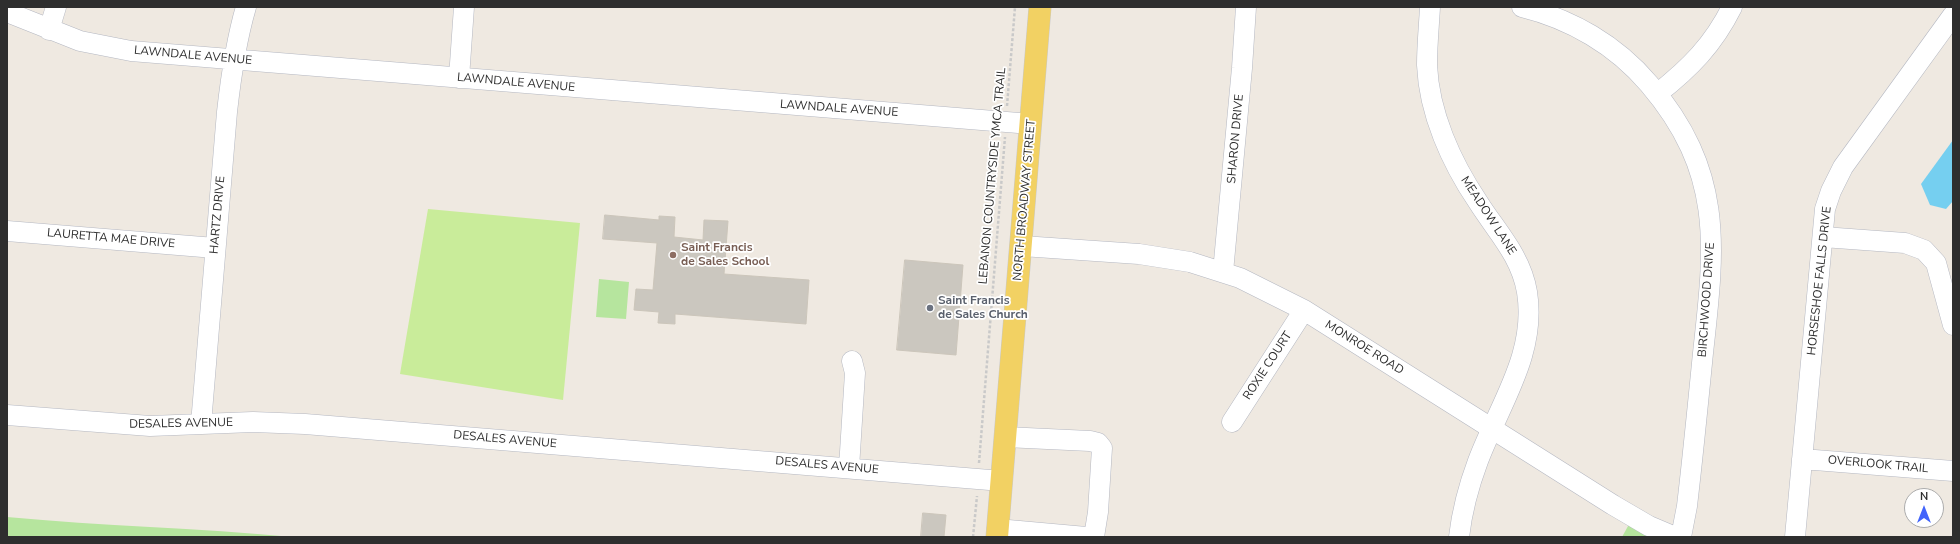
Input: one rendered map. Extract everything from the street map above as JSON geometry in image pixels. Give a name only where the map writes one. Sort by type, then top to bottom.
[{"type":"main road","name":"NORTH BROADWAY STREET","points":[[997,533],[1022,246],[1040,7]]},
{"type":"street","points":[[49,30],[56,7]]},
{"type":"street","name":"HARTZ DRIVE","points":[[201,424],[227,112],[233,60],[239,30],[246,7]]},
{"type":"street","points":[[458,78],[464,7]]},
{"type":"street","name":"SHARON DRIVE","points":[[1223,272],[1242,68],[1246,7]]},
{"type":"street","name":"MEADOW LANE","points":[[1430,7],[1427,65],[1430,86],[1444,137],[1456,166],[1477,202],[1514,253],[1522,271],[1527,291],[1529,312],[1527,342],[1521,362],[1478,461],[1465,504],[1459,537]]},
{"type":"street","name":"BIRCHWOOD DRIVE","points":[[1522,7],[1564,20],[1600,40],[1640,73],[1657,94],[1683,132],[1696,160],[1705,190],[1711,220],[1712,251],[1709,303],[1687,506],[1681,537]]},
{"type":"street","points":[[1657,94],[1685,72],[1699,58],[1732,7]]},
{"type":"street","name":"LAWNDALE AVENUE","points":[[7,12],[49,30],[90,44],[131,51],[1031,124]]},
{"type":"street","name":"HORSESHOE FALLS DRIVE","points":[[1795,537],[1823,237],[1826,209],[1831,191],[1843,167],[1953,15]]},
{"type":"street","name":"LAURETTA MAE DRIVE","points":[[7,231],[215,248]]},
{"type":"street","points":[[1823,237],[1905,243],[1924,250],[1936,263],[1953,325]]},
{"type":"street","name":"MONROE ROAD","points":[[1022,246],[1139,254],[1190,262],[1223,272],[1265,289],[1304,310],[1613,505],[1649,526],[1675,537]]},
{"type":"street","name":"ROXIE COURT","points":[[1232,422],[1304,310]]},
{"type":"street","points":[[848,468],[855,373],[852,361]]},
{"type":"street","name":"DESALES AVENUE","points":[[7,415],[150,426],[253,422],[305,424],[1002,481]]},
{"type":"street","points":[[1005,437],[1090,441],[1098,443],[1102,448],[1098,512],[1094,537]]},
{"type":"street","name":"OVERLOOK TRAIL","points":[[1802,459],[1953,471]]},
{"type":"street","points":[[997,533],[1086,537]]},
{"type":"path","name":"LEBANON COUNTRYSIDE YMCA TRAIL","points":[[973,537],[1015,7]]},
{"type":"green space","points":[[428,209],[580,223],[563,400],[400,374]]},
{"type":"green space","points":[[599,279],[629,282],[626,319],[596,317]]},
{"type":"green space","points":[[7,517],[78,523],[222,531],[293,537],[7,537]]},
{"type":"green space","points":[[1633,517],[1675,537],[1622,537]]},
{"type":"water","points":[[1953,140],[1953,201],[1946,209],[1930,205],[1921,184]]},
{"type":"building","name":"Saint Francis de Sales School","points":[[605,215],[659,220],[659,216],[675,217],[674,237],[703,240],[704,220],[728,221],[724,274],[809,280],[806,324],[675,314],[675,324],[658,323],[659,312],[634,310],[636,289],[653,290],[657,243],[603,239]]},
{"type":"building","name":"Saint Francis de Sales Church","points":[[905,260],[963,265],[956,355],[897,350]]},
{"type":"building","points":[[923,513],[946,515],[944,537],[921,537]]},
{"type":"place","name":"Saint Francis de Sales School","points":[[673,255]]},
{"type":"place","name":"Saint Francis de Sales Church","points":[[930,308]]}]
